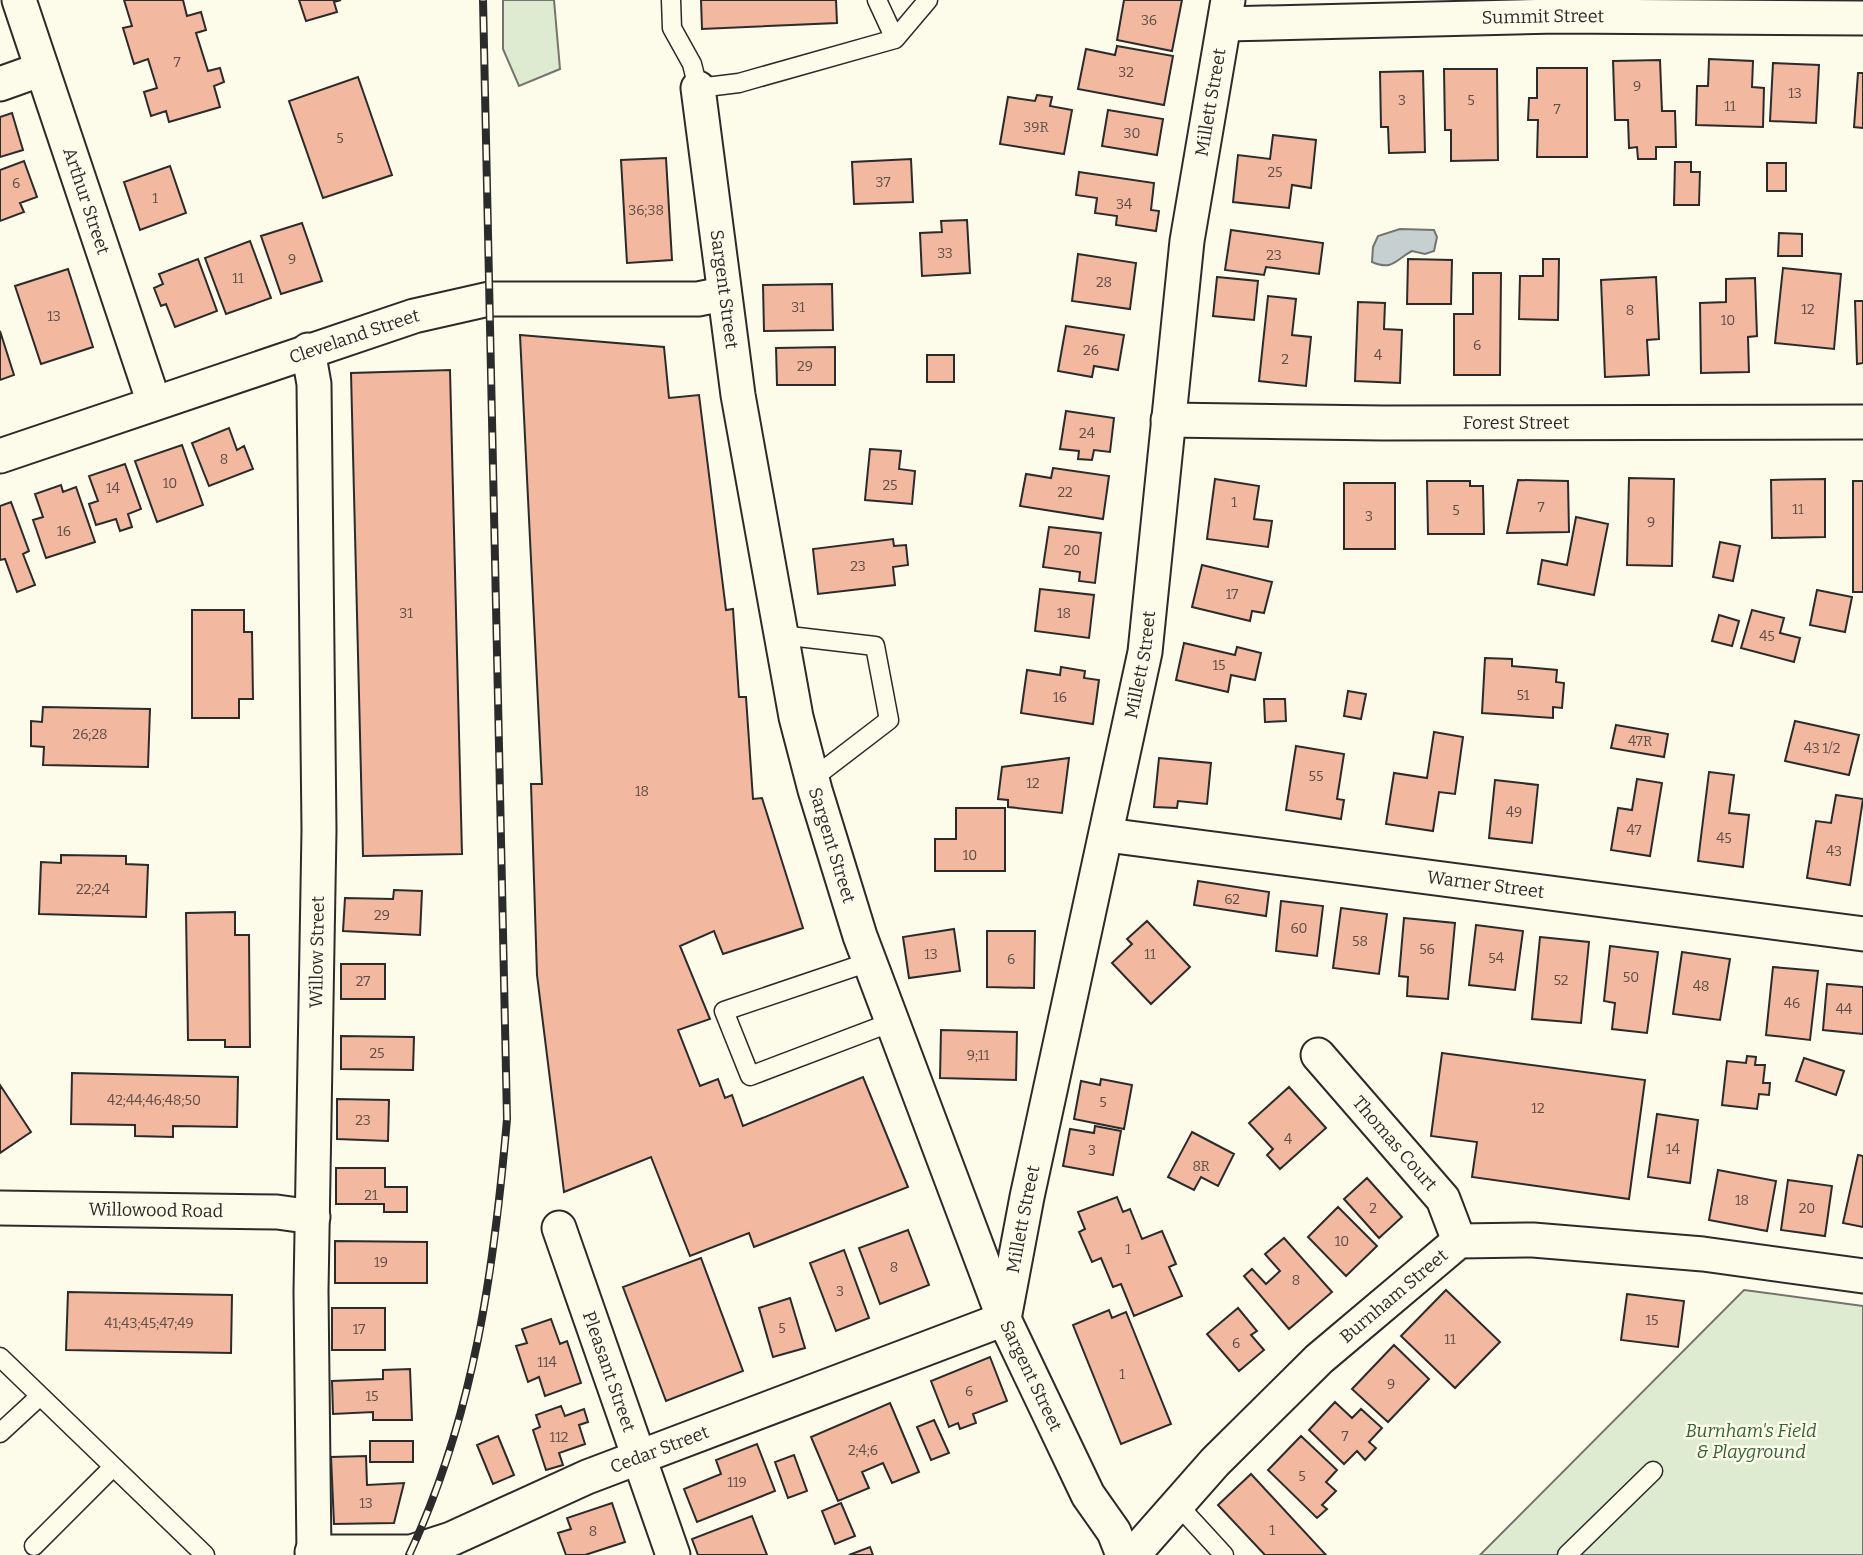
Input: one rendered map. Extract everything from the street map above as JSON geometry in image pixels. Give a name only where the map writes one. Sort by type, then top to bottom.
[{"type":"street","name":"Arthur Street","points":[[19,0],[154,403]]},
{"type":"street","name":"Summit Street","points":[[1227,12],[1863,18]]},
{"type":"street","name":"Millett Street","points":[[1004,1320],[1030,1184],[1145,652],[1187,241],[1227,12]]},
{"type":"street","points":[[0,85],[42,69]]},
{"type":"street","name":"Sargent Street","points":[[698,88],[723,294],[796,717],[812,779],[869,962],[1004,1320],[1088,1495],[1114,1532],[1123,1555]]},
{"type":"street","name":"Cleveland Street","points":[[0,456],[307,350],[414,316],[489,299],[698,299],[723,294]]},
{"type":"street","name":"Willow Street","points":[[307,350],[314,384],[320,830],[313,1217],[313,1553]]},
{"type":"street","name":"Forest Street","points":[[1168,420],[1383,423],[1863,422]]},
{"type":"street","name":"Warner Street","points":[[1107,835],[1863,934]]},
{"type":"street","name":"Thomas Court","points":[[1318,1055],[1443,1199],[1459,1241]]},
{"type":"street","name":"Willowood Road","points":[[0,1208],[277,1212],[313,1217]]},
{"type":"street","name":"Pleasant Street","points":[[559,1228],[673,1555]]},
{"type":"street","name":"Burnham Street","points":[[1133,1555],[1215,1462],[1319,1359],[1459,1241],[1533,1240],[1703,1254],[1863,1276]]},
{"type":"street","name":"Cedar Street","points":[[313,1553],[411,1552],[451,1539],[638,1457],[1004,1320]]},
{"type":"lane","points":[[671,0],[672,28],[692,64],[698,88],[739,83],[895,39],[928,0]]},
{"type":"lane","points":[[877,0],[895,39]]},
{"type":"lane","points":[[781,635],[875,646],[889,720],[812,779]]},
{"type":"lane","points":[[869,962],[724,1011],[750,1076],[892,1022]]},
{"type":"lane","points":[[0,1357],[199,1553]]},
{"type":"lane","points":[[0,1433],[39,1397]]},
{"type":"lane","points":[[34,1546],[113,1467]]},
{"type":"lane","points":[[1567,1555],[1653,1471]]},
{"type":"lane","points":[[1178,1505],[1224,1555]]},
{"type":"green space","points":[[503,0],[554,0],[560,69],[519,86],[503,49]]},
{"type":"green space","name":"Burnham's Field & Playground","points":[[1744,1290],[1863,1306],[1863,1555],[1480,1555]]},
{"type":"shaded area","points":[[1400,229],[1434,230],[1437,237],[1434,251],[1425,254],[1412,251],[1389,265],[1372,262],[1373,247],[1378,236]]},
{"type":"building","points":[[124,0],[183,0],[187,16],[201,12],[206,30],[196,33],[208,71],[220,68],[224,82],[214,86],[220,107],[169,122],[166,111],[151,116],[144,92],[157,88],[148,59],[134,64],[123,28],[132,26]]},
{"type":"building","points":[[299,0],[341,0],[334,2],[337,12],[306,21]]},
{"type":"building","points":[[701,0],[836,0],[837,23],[702,29]]},
{"type":"building","points":[[1124,0],[1182,0],[1172,51],[1117,40]]},
{"type":"building","points":[[1117,46],[1173,56],[1164,105],[1078,89],[1086,49],[1115,55]]},
{"type":"building","points":[[1709,59],[1753,61],[1752,87],[1764,88],[1763,127],[1696,125],[1697,86],[1708,86]]},
{"type":"building","points":[[1660,60],[1662,111],[1675,111],[1676,147],[1656,147],[1656,159],[1638,159],[1637,147],[1629,148],[1628,120],[1615,120],[1613,61]]},
{"type":"building","points":[[1773,63],[1819,65],[1816,123],[1770,121]]},
{"type":"building","points":[[1537,68],[1587,68],[1587,157],[1537,157],[1538,120],[1528,120],[1529,98],[1537,98]]},
{"type":"building","points":[[1444,69],[1497,69],[1498,160],[1451,161],[1451,130],[1445,130]]},
{"type":"building","points":[[1423,71],[1425,152],[1389,153],[1388,127],[1381,127],[1380,72]]},
{"type":"building","points":[[1858,73],[1863,73],[1863,128],[1854,127]]},
{"type":"building","points":[[358,77],[392,175],[323,198],[289,101]]},
{"type":"building","points":[[1037,95],[1052,97],[1050,106],[1072,110],[1064,154],[1000,144],[1008,97],[1035,101]]},
{"type":"building","points":[[1108,110],[1163,119],[1157,155],[1102,146]]},
{"type":"building","points":[[12,113],[23,150],[0,157],[0,117]]},
{"type":"building","points":[[1273,135],[1316,140],[1311,188],[1292,185],[1289,208],[1233,202],[1238,155],[1270,159]]},
{"type":"building","points":[[666,158],[672,260],[627,263],[621,160]]},
{"type":"building","points":[[911,159],[913,202],[854,204],[852,162]]},
{"type":"building","points":[[24,161],[37,197],[20,203],[24,212],[0,221],[0,170]]},
{"type":"building","points":[[1675,162],[1691,162],[1691,172],[1700,172],[1699,205],[1674,205]]},
{"type":"building","points":[[1767,163],[1786,163],[1786,191],[1767,191]]},
{"type":"building","points":[[170,166],[186,213],[140,230],[124,182]]},
{"type":"building","points":[[1079,172],[1154,183],[1151,210],[1159,211],[1156,231],[1116,225],[1117,216],[1095,213],[1097,198],[1076,195]]},
{"type":"building","points":[[967,220],[970,273],[922,276],[920,233],[942,232],[941,221]]},
{"type":"building","points":[[302,223],[322,281],[281,294],[261,236]]},
{"type":"building","points":[[1231,230],[1323,243],[1319,274],[1266,267],[1264,275],[1225,270]]},
{"type":"building","points":[[1779,233],[1802,234],[1802,256],[1778,256]]},
{"type":"building","points":[[250,241],[271,298],[226,314],[205,258]]},
{"type":"building","points":[[1078,254],[1136,263],[1130,309],[1072,301]]},
{"type":"building","points":[[198,259],[217,311],[175,327],[166,304],[161,306],[154,288],[163,284],[159,274]]},
{"type":"building","points":[[1408,259],[1452,260],[1451,304],[1407,304]]},
{"type":"building","points":[[1543,259],[1559,259],[1558,320],[1519,319],[1520,276],[1543,276]]},
{"type":"building","points":[[1783,268],[1841,274],[1834,349],[1775,343]]},
{"type":"building","points":[[68,269],[93,347],[41,364],[15,286]]},
{"type":"building","points":[[1473,273],[1501,273],[1500,375],[1454,375],[1454,314],[1473,314]]},
{"type":"building","points":[[1217,277],[1258,281],[1254,320],[1213,316]]},
{"type":"building","points":[[1656,277],[1659,339],[1647,340],[1649,375],[1605,377],[1601,280]]},
{"type":"building","points":[[1755,278],[1757,336],[1748,337],[1749,372],[1701,373],[1700,303],[1726,302],[1726,279]]},
{"type":"building","points":[[832,284],[833,330],[764,331],[763,285]]},
{"type":"building","points":[[1268,296],[1296,299],[1292,335],[1311,337],[1306,386],[1259,381]]},
{"type":"building","points":[[1855,301],[1863,301],[1863,363],[1857,364]]},
{"type":"building","points":[[1358,302],[1385,303],[1384,329],[1402,330],[1400,383],[1355,381]]},
{"type":"building","points":[[1066,326],[1124,335],[1118,370],[1094,366],[1092,377],[1058,371]]},
{"type":"building","points":[[0,331],[14,375],[0,380]]},
{"type":"building","points":[[520,335],[664,347],[669,398],[699,395],[726,610],[733,609],[739,697],[746,697],[753,799],[762,798],[803,928],[723,954],[714,931],[680,946],[710,1019],[678,1030],[700,1086],[718,1079],[725,1098],[732,1095],[743,1126],[863,1077],[908,1187],[754,1247],[749,1233],[690,1256],[651,1157],[564,1192],[537,975],[531,784],[542,784]]},
{"type":"building","points":[[835,347],[835,385],[777,385],[776,348]]},
{"type":"building","points":[[927,355],[954,355],[954,382],[927,382]]},
{"type":"building","points":[[450,370],[462,854],[363,856],[351,373]]},
{"type":"building","points":[[1066,411],[1114,418],[1110,452],[1094,450],[1092,460],[1078,459],[1079,451],[1060,449]]},
{"type":"building","points":[[229,428],[237,450],[244,446],[253,469],[209,486],[192,443]]},
{"type":"building","points":[[182,445],[203,505],[157,522],[135,461]]},
{"type":"building","points":[[870,449],[901,451],[899,469],[915,471],[912,504],[865,500]]},
{"type":"building","points":[[125,464],[141,509],[128,514],[132,527],[120,531],[116,519],[96,525],[89,504],[98,501],[89,476]]},
{"type":"building","points":[[1053,468],[1109,476],[1103,519],[1020,506],[1026,474],[1051,478]]},
{"type":"building","points":[[1629,478],[1674,479],[1672,566],[1627,565]]},
{"type":"building","points":[[1215,479],[1259,486],[1254,519],[1272,521],[1268,547],[1207,539]]},
{"type":"building","points":[[1825,479],[1825,537],[1772,538],[1771,480]]},
{"type":"building","points":[[1518,480],[1568,481],[1569,532],[1507,533]]},
{"type":"building","points":[[1427,481],[1470,481],[1470,486],[1483,486],[1484,534],[1428,534]]},
{"type":"building","points":[[1853,481],[1863,481],[1863,592],[1853,592]]},
{"type":"building","points":[[1344,483],[1395,483],[1395,549],[1344,549]]},
{"type":"building","points":[[61,485],[63,492],[76,487],[95,542],[46,558],[33,520],[43,517],[35,494]]},
{"type":"building","points":[[11,502],[29,551],[23,554],[35,585],[17,592],[5,559],[0,560],[0,506]]},
{"type":"building","points":[[1576,517],[1608,524],[1594,595],[1538,584],[1542,560],[1567,565]]},
{"type":"building","points":[[1049,527],[1101,533],[1095,583],[1079,581],[1080,572],[1043,567]]},
{"type":"building","points":[[893,539],[894,546],[906,545],[908,565],[893,567],[895,585],[818,594],[813,549]]},
{"type":"building","points":[[1720,542],[1740,546],[1733,581],[1713,577]]},
{"type":"building","points":[[1202,565],[1272,582],[1264,613],[1252,611],[1250,621],[1192,607]]},
{"type":"building","points":[[1040,589],[1094,595],[1089,638],[1035,631]]},
{"type":"building","points":[[1817,590],[1852,597],[1845,632],[1810,625]]},
{"type":"building","points":[[192,610],[244,610],[244,632],[252,632],[253,699],[239,699],[239,718],[192,718]]},
{"type":"building","points":[[1752,610],[1784,618],[1780,633],[1800,638],[1794,662],[1741,648]]},
{"type":"building","points":[[1719,615],[1739,621],[1732,646],[1712,641]]},
{"type":"building","points":[[1184,643],[1235,655],[1237,647],[1261,653],[1255,680],[1231,675],[1228,692],[1176,680]]},
{"type":"building","points":[[1485,658],[1512,659],[1512,666],[1557,670],[1556,682],[1564,683],[1562,708],[1553,707],[1553,718],[1482,713]]},
{"type":"building","points":[[1061,667],[1085,671],[1084,678],[1099,680],[1093,724],[1021,713],[1027,670],[1060,675]]},
{"type":"building","points":[[1348,691],[1366,694],[1361,719],[1344,716]]},
{"type":"building","points":[[1264,699],[1285,699],[1286,721],[1265,722]]},
{"type":"building","points":[[43,707],[150,709],[148,767],[43,765],[44,747],[31,746],[31,721],[42,722]]},
{"type":"building","points":[[1795,721],[1859,735],[1849,775],[1785,761]]},
{"type":"building","points":[[1616,725],[1668,734],[1664,757],[1611,748]]},
{"type":"building","points":[[1434,732],[1463,737],[1455,794],[1439,792],[1433,831],[1386,824],[1394,773],[1427,778]]},
{"type":"building","points":[[1296,746],[1344,754],[1337,799],[1344,800],[1341,819],[1286,810]]},
{"type":"building","points":[[1069,758],[1062,813],[1008,807],[1008,800],[998,799],[1002,767]]},
{"type":"building","points":[[1159,758],[1211,763],[1207,804],[1178,801],[1177,808],[1154,807]]},
{"type":"building","points":[[1709,772],[1734,775],[1729,813],[1749,815],[1743,867],[1698,861]]},
{"type":"building","points":[[1637,779],[1662,783],[1650,856],[1611,850],[1618,808],[1632,810]]},
{"type":"building","points":[[1495,780],[1538,785],[1532,843],[1489,838]]},
{"type":"building","points":[[1836,795],[1863,799],[1850,885],[1807,878],[1816,821],[1831,823]]},
{"type":"building","points":[[956,808],[1005,808],[1005,871],[935,871],[935,839],[956,839]]},
{"type":"building","points":[[61,855],[126,856],[126,864],[148,865],[146,917],[39,914],[41,862],[61,863]]},
{"type":"building","points":[[1198,881],[1269,892],[1266,916],[1194,905]]},
{"type":"building","points":[[394,890],[422,891],[420,935],[343,931],[345,898],[393,899]]},
{"type":"building","points":[[1281,901],[1323,906],[1317,956],[1276,951]]},
{"type":"building","points":[[1341,908],[1387,914],[1379,974],[1333,968]]},
{"type":"building","points":[[235,912],[235,935],[249,935],[250,1047],[225,1047],[225,1040],[188,1040],[186,913]]},
{"type":"building","points":[[1404,918],[1455,923],[1448,999],[1407,996],[1408,977],[1399,976]]},
{"type":"building","points":[[1147,921],[1190,967],[1151,1004],[1112,963],[1132,944],[1127,939]]},
{"type":"building","points":[[1476,925],[1523,931],[1515,990],[1469,985]]},
{"type":"building","points":[[954,929],[960,971],[909,978],[903,937]]},
{"type":"building","points":[[987,931],[1035,931],[1034,988],[987,987]]},
{"type":"building","points":[[1540,937],[1589,942],[1581,1023],[1532,1019]]},
{"type":"building","points":[[1610,946],[1658,952],[1647,1033],[1612,1029],[1615,1003],[1604,1001]]},
{"type":"building","points":[[1682,952],[1730,959],[1720,1020],[1673,1014]]},
{"type":"building","points":[[341,964],[385,964],[385,999],[341,999]]},
{"type":"building","points":[[1773,967],[1818,971],[1810,1040],[1766,1035]]},
{"type":"building","points":[[1827,984],[1863,987],[1863,1034],[1823,1030]]},
{"type":"building","points":[[941,1030],[1017,1032],[1016,1080],[940,1078]]},
{"type":"building","points":[[341,1036],[414,1037],[413,1070],[341,1069]]},
{"type":"building","points":[[1442,1053],[1645,1080],[1629,1199],[1472,1177],[1477,1142],[1431,1136]]},
{"type":"building","points":[[1747,1056],[1756,1057],[1755,1065],[1765,1065],[1763,1083],[1770,1083],[1769,1095],[1759,1094],[1757,1109],[1722,1105],[1727,1061],[1746,1063]]},
{"type":"building","points":[[1804,1058],[1844,1071],[1836,1095],[1796,1081]]},
{"type":"building","points":[[72,1073],[238,1077],[237,1127],[173,1126],[173,1137],[135,1136],[135,1125],[71,1124]]},
{"type":"building","points":[[1101,1079],[1132,1085],[1124,1129],[1074,1119],[1081,1081],[1100,1085]]},
{"type":"building","points":[[0,1085],[31,1132],[0,1153]]},
{"type":"building","points":[[1289,1087],[1326,1128],[1280,1169],[1267,1155],[1273,1149],[1249,1123]]},
{"type":"building","points":[[337,1099],[389,1100],[388,1141],[337,1139]]},
{"type":"building","points":[[1657,1114],[1698,1120],[1690,1183],[1648,1177]]},
{"type":"building","points":[[1095,1126],[1121,1131],[1113,1175],[1063,1166],[1070,1129],[1094,1133]]},
{"type":"building","points":[[1192,1132],[1234,1154],[1218,1186],[1201,1177],[1194,1190],[1168,1177]]},
{"type":"building","points":[[1858,1155],[1863,1156],[1863,1227],[1843,1223]]},
{"type":"building","points":[[336,1168],[385,1168],[385,1187],[407,1187],[407,1212],[384,1212],[384,1204],[336,1204]]},
{"type":"building","points":[[1718,1170],[1776,1181],[1767,1231],[1709,1220]]},
{"type":"building","points":[[1367,1178],[1402,1217],[1379,1238],[1344,1199]]},
{"type":"building","points":[[1788,1180],[1832,1186],[1825,1236],[1781,1230]]},
{"type":"building","points":[[1117,1197],[1123,1212],[1130,1209],[1142,1239],[1162,1231],[1176,1264],[1169,1267],[1182,1296],[1134,1316],[1121,1284],[1113,1287],[1101,1258],[1092,1262],[1079,1232],[1085,1229],[1078,1212]]},
{"type":"building","points":[[1338,1207],[1377,1246],[1346,1276],[1308,1237]]},
{"type":"building","points":[[908,1230],[929,1285],[880,1304],[859,1248]]},
{"type":"building","points":[[1284,1238],[1332,1292],[1289,1329],[1244,1276],[1252,1269],[1266,1284],[1280,1271],[1265,1254]]},
{"type":"building","points":[[335,1241],[427,1242],[427,1283],[335,1283]]},
{"type":"building","points":[[844,1250],[869,1318],[836,1331],[810,1263]]},
{"type":"building","points":[[701,1258],[743,1371],[666,1401],[623,1287]]},
{"type":"building","points":[[1446,1290],[1500,1342],[1455,1388],[1401,1336]]},
{"type":"building","points":[[68,1292],[232,1295],[231,1353],[66,1350]]},
{"type":"building","points":[[1627,1294],[1684,1301],[1678,1347],[1621,1340]]},
{"type":"building","points":[[790,1298],[805,1348],[773,1357],[759,1308]]},
{"type":"building","points":[[332,1308],[385,1308],[385,1350],[332,1350]]},
{"type":"building","points":[[1238,1308],[1257,1331],[1251,1335],[1264,1350],[1239,1371],[1207,1334]]},
{"type":"building","points":[[1109,1310],[1112,1318],[1126,1312],[1171,1424],[1121,1444],[1073,1325]]},
{"type":"building","points":[[551,1319],[560,1344],[567,1341],[581,1383],[545,1396],[539,1377],[528,1382],[516,1346],[527,1343],[522,1329]]},
{"type":"building","points":[[1394,1345],[1429,1379],[1388,1422],[1352,1389]]},
{"type":"building","points":[[990,1357],[1007,1401],[973,1414],[976,1423],[960,1429],[958,1423],[949,1427],[931,1381]]},
{"type":"building","points":[[410,1369],[412,1420],[373,1420],[373,1412],[333,1414],[332,1381],[383,1379],[383,1370]]},
{"type":"building","points":[[1335,1402],[1352,1418],[1361,1409],[1382,1428],[1369,1442],[1376,1448],[1365,1460],[1357,1451],[1344,1464],[1309,1430]]},
{"type":"building","points":[[890,1403],[919,1472],[892,1483],[883,1463],[862,1472],[869,1488],[838,1501],[811,1437]]},
{"type":"building","points":[[561,1406],[565,1416],[584,1409],[588,1422],[579,1425],[585,1444],[559,1453],[563,1465],[546,1470],[533,1430],[540,1427],[536,1415]]},
{"type":"building","points":[[934,1420],[949,1453],[931,1460],[917,1427]]},
{"type":"building","points":[[498,1436],[514,1475],[493,1484],[477,1445]]},
{"type":"building","points":[[1301,1436],[1337,1470],[1326,1482],[1336,1491],[1322,1505],[1327,1509],[1317,1518],[1268,1470]]},
{"type":"building","points":[[370,1441],[413,1441],[413,1462],[370,1462]]},
{"type":"building","points":[[757,1444],[775,1491],[697,1522],[684,1489],[721,1474],[716,1460]]},
{"type":"building","points":[[794,1455],[807,1491],[788,1498],[775,1462]]},
{"type":"building","points":[[366,1456],[367,1485],[404,1483],[394,1523],[334,1524],[331,1457]]},
{"type":"building","points":[[1251,1474],[1326,1555],[1265,1555],[1218,1505]]},
{"type":"building","points":[[612,1503],[625,1542],[585,1555],[566,1555],[558,1533],[571,1529],[567,1518]]},
{"type":"building","points":[[841,1503],[855,1536],[835,1544],[822,1511]]},
{"type":"building","points":[[752,1516],[767,1555],[698,1555],[692,1539]]},
{"type":"building","points":[[870,1547],[873,1555],[849,1555]]},
{"type":"railway","points":[[409,1555],[431,1503],[465,1396],[487,1287],[507,1119],[483,0]]}]
